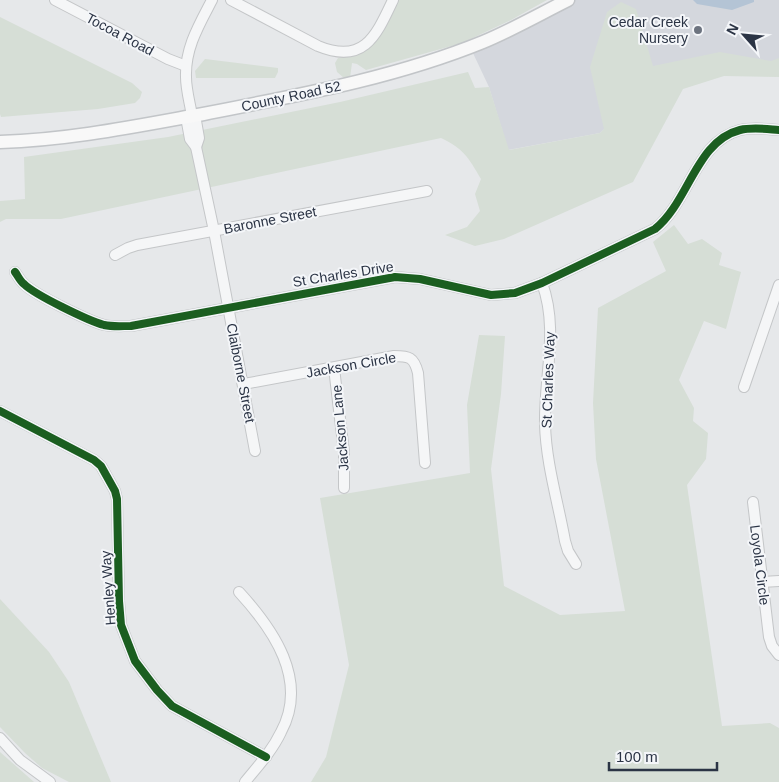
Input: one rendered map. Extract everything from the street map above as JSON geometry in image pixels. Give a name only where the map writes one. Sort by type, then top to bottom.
[{"type":"main road","name":"County Road 52","points":[[0,142],[66,138],[191,116],[341,86],[411,66],[485,41],[568,0]]},
{"type":"street","name":"Tocoa Road","points":[[55,0],[168,59],[186,66]]},
{"type":"street","name":"Claiborne Street","points":[[212,0],[194,36],[186,66],[191,116],[190,139],[196,147],[214,231],[255,451]]},
{"type":"street","points":[[231,0],[318,46],[340,53],[356,50],[366,44],[377,32],[393,0]]},
{"type":"street","name":"St Charles Drive","points":[[15,272],[27,287],[89,320],[105,325],[131,326],[395,277],[420,279],[491,295],[515,294],[648,233],[662,223],[676,205],[710,149],[722,138],[739,130],[779,130]]},
{"type":"street","name":"Baronne Street","points":[[115,255],[137,245],[427,191]]},
{"type":"street","name":"St Charles Way","points":[[542,283],[549,313],[551,344],[545,412],[546,441],[565,541],[568,551],[576,564]]},
{"type":"street","points":[[744,386],[779,285]]},
{"type":"street","name":"Jackson Circle","points":[[244,384],[394,356],[407,357],[416,365],[418,373],[425,463]]},
{"type":"street","name":"Jackson Lane","points":[[334,368],[344,452],[344,488]]},
{"type":"street","name":"Henley Way","points":[[0,411],[94,460],[101,466],[115,491],[117,499],[121,625],[135,661],[172,706],[266,756]]},
{"type":"street","name":"Loyola Circle","points":[[752,502],[769,636],[772,646],[779,655]]},
{"type":"street","points":[[762,582],[779,581]]},
{"type":"street","points":[[238,592],[257,612],[270,630],[286,661],[291,682],[290,699],[282,732],[245,782]]},
{"type":"street","points":[[0,738],[20,760],[50,782]]},
{"type":"shaded area","points":[[398,0],[547,0],[511,20],[462,43],[366,70],[352,63],[350,78],[344,78],[337,72],[335,63],[338,58],[354,55],[381,34]]},
{"type":"shaded area","points":[[571,0],[779,0],[779,76],[736,72],[657,81],[600,133],[508,150],[489,87],[472,51]]},
{"type":"shaded area","points":[[621,2],[636,9],[653,66],[720,52],[771,61],[779,58],[779,77],[724,76],[683,89],[633,182],[504,239],[475,246],[445,235],[467,227],[480,211],[475,194],[481,179],[465,154],[441,138],[61,219],[6,219],[0,222],[0,201],[25,199],[24,157],[168,137],[340,102],[468,72],[475,88],[489,87],[509,150],[600,133],[604,129],[590,67],[607,12]]},
{"type":"shaded area","points":[[0,17],[132,83],[142,92],[140,98],[135,103],[98,109],[1,117]]},
{"type":"shaded area","points":[[205,59],[278,68],[278,72],[275,78],[196,78],[195,71]]},
{"type":"shaded area","points":[[674,225],[688,244],[702,239],[722,253],[719,265],[741,272],[726,329],[704,321],[679,380],[694,408],[693,421],[708,433],[706,459],[687,485],[722,726],[770,723],[779,728],[779,782],[311,782],[326,757],[349,665],[320,498],[470,473],[467,405],[479,335],[505,336],[501,394],[491,469],[504,586],[560,615],[625,611],[596,459],[593,403],[598,308],[666,271],[653,242]]},
{"type":"shaded area","points":[[0,599],[49,652],[69,682],[111,782],[69,782],[42,768],[0,727]]},
{"type":"shaded area","points":[[0,752],[34,782],[0,782]]},
{"type":"water","points":[[693,0],[754,0],[754,2],[732,10],[697,4]]},
{"type":"cycle path","points":[[15,272],[20,280],[30,289],[50,301],[97,323],[114,326],[131,326],[395,277],[420,279],[491,295],[515,293],[542,283],[655,229],[676,204],[703,159],[713,146],[725,136],[745,129],[779,130]]},
{"type":"cycle path","points":[[0,411],[94,460],[101,466],[115,491],[117,499],[121,625],[135,661],[172,706],[266,757]]},
{"type":"place","name":"Cedar Creek Nursery","points":[[698,30]]}]
